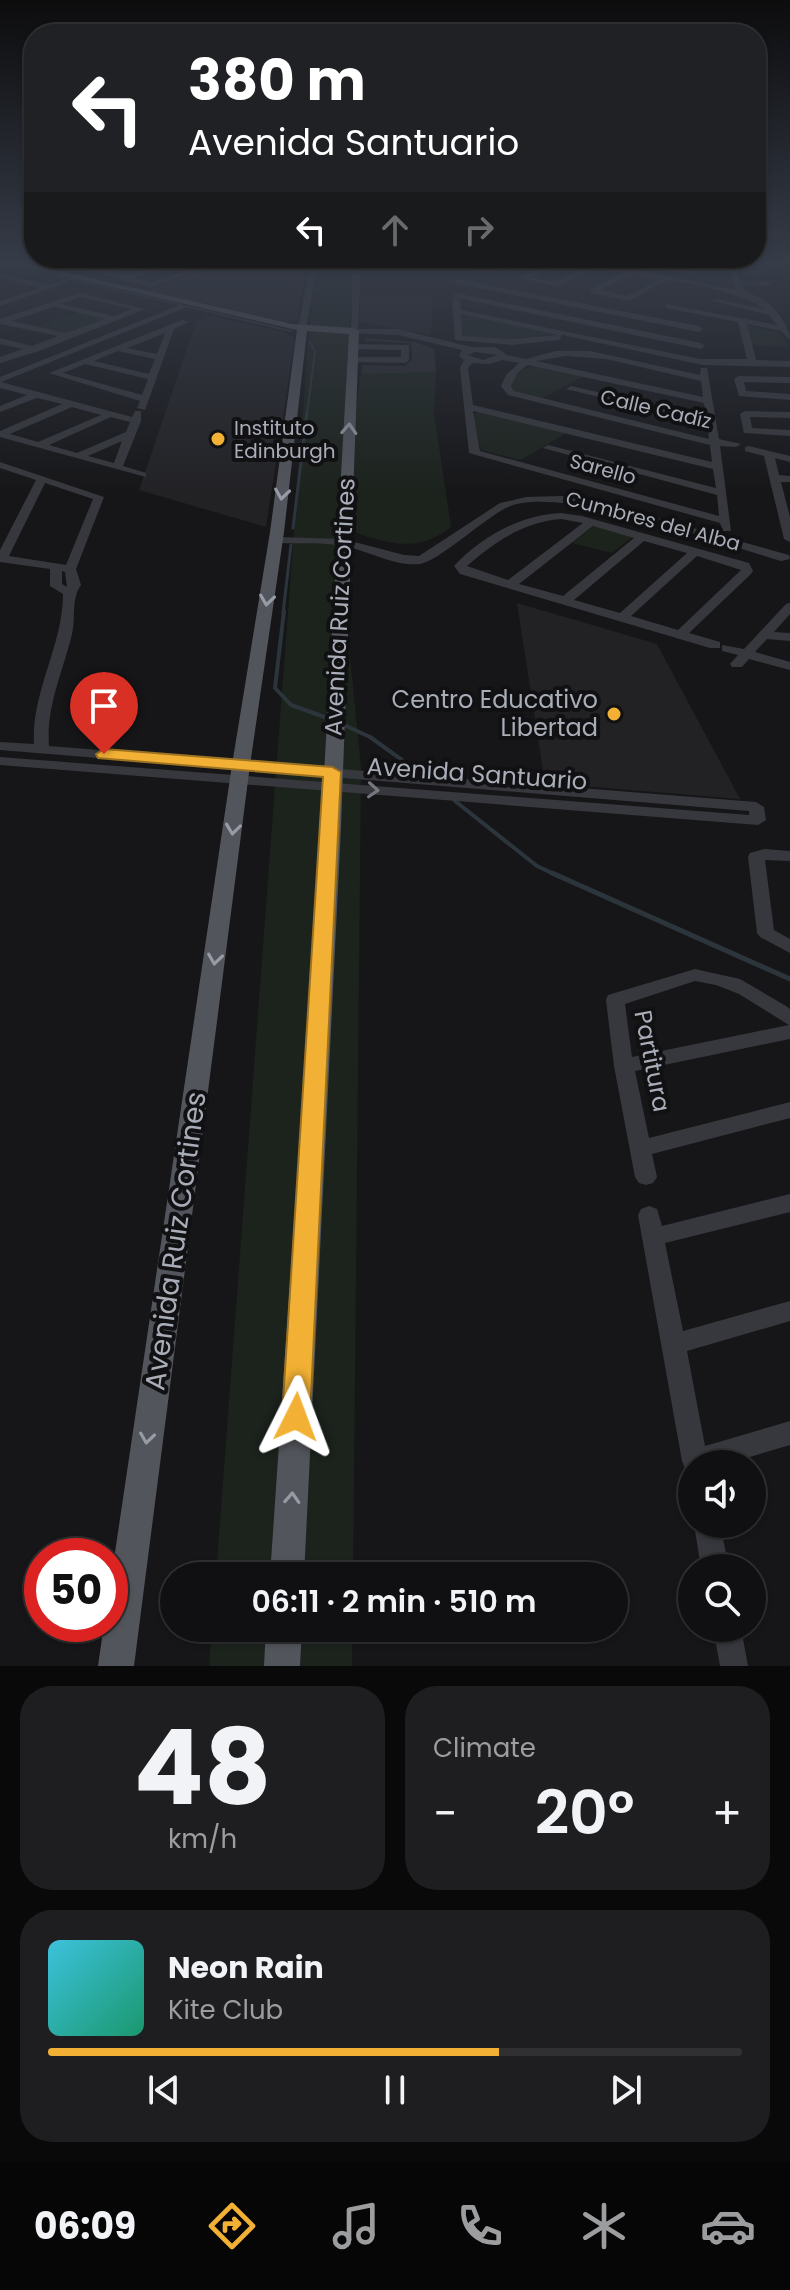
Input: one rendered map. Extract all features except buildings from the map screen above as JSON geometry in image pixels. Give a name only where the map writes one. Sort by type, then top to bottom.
[{"type":"main road","name":"Avenida Ruiz Cortines","points":[[116,1666],[240,773],[276,536],[301,340]]},
{"type":"main road","name":"Avenida Ruiz Cortines","points":[[288,1562],[343,538],[362,340]]},
{"type":"main road","points":[[282,1666],[283,1642]]},
{"type":"street","points":[[0,360],[61,340]]},
{"type":"street","points":[[0,380],[98,340]]},
{"type":"street","points":[[135,340],[54,374],[140,410]]},
{"type":"street","points":[[117,468],[167,340]]},
{"type":"street","points":[[365,340],[386,360],[405,360],[406,347],[387,347],[369,340]]},
{"type":"street","points":[[424,340],[474,350],[540,340]]},
{"type":"street","points":[[462,340],[482,362]]},
{"type":"street","points":[[592,340],[704,368]]},
{"type":"street","points":[[671,340],[701,346]]},
{"type":"street","name":"Sarello","points":[[469,407],[473,451],[726,526],[700,340]]},
{"type":"street","points":[[746,340],[752,362]]},
{"type":"street","points":[[0,341],[36,349]]},
{"type":"street","points":[[495,345],[501,352],[499,359]]},
{"type":"street","points":[[386,360],[387,347]]},
{"type":"street","points":[[116,348],[161,358]]},
{"type":"street","points":[[474,350],[464,368],[469,407],[718,467]]},
{"type":"street","points":[[526,363],[548,356],[578,353],[704,368],[752,362],[790,364]]},
{"type":"street","points":[[466,374],[482,362],[499,359],[596,375],[709,401]]},
{"type":"street","points":[[84,361],[153,378]]},
{"type":"street","name":"Calle Cadíz","points":[[526,363],[507,380],[508,391],[715,442],[736,444]]},
{"type":"street","points":[[548,403],[596,375]]},
{"type":"street","points":[[790,380],[739,379],[742,394],[790,397]]},
{"type":"street","points":[[0,380],[35,395],[110,414]]},
{"type":"street","points":[[571,389],[712,421]]},
{"type":"street","points":[[0,409],[35,395]]},
{"type":"street","points":[[1,434],[71,404]]},
{"type":"street","points":[[40,445],[110,414],[140,410]]},
{"type":"street","points":[[790,415],[745,414],[748,431],[790,433]]},
{"type":"street","points":[[521,465],[574,431]]},
{"type":"street","points":[[1,434],[142,475]]},
{"type":"street","points":[[79,456],[130,434]]},
{"type":"street","points":[[548,448],[722,493]]},
{"type":"street","points":[[749,449],[790,459]]},
{"type":"street","points":[[768,453],[773,478],[785,501],[790,539]]},
{"type":"street","points":[[0,465],[99,497],[56,586],[69,592],[71,613],[38,728],[42,749]]},
{"type":"street","points":[[42,478],[1,558],[63,568]]},
{"type":"street","points":[[773,478],[790,479]]},
{"type":"street","points":[[276,536],[343,538],[417,561],[428,557],[494,510],[526,500],[574,500],[644,517],[788,561]]},
{"type":"street","points":[[611,527],[629,513]]},
{"type":"street","name":"Cumbres del Alba","points":[[680,635],[747,570],[742,564],[563,515],[533,517],[460,566],[464,571],[680,635],[721,646],[741,659],[790,666]]},
{"type":"street","points":[[626,531],[644,517]]},
{"type":"street","points":[[510,585],[591,522]]},
{"type":"street","points":[[565,601],[643,536]]},
{"type":"street","points":[[622,618],[696,551]]},
{"type":"street","points":[[741,659],[790,607]]},
{"type":"street","points":[[763,635],[790,637]]},
{"type":"street","points":[[2,751],[38,728]]},
{"type":"street","name":"Avenida Santuario","points":[[2,751],[42,749],[240,773]]},
{"type":"street","name":"Avenida Santuario","points":[[2,751],[757,814]]},
{"type":"street","points":[[790,856],[764,854],[756,857],[766,933],[790,947]]},
{"type":"street","name":"Partitura","points":[[646,1177],[614,1003],[620,997],[650,988],[695,975],[708,975],[769,1002],[790,1019]]},
{"type":"street","points":[[624,1066],[790,1032]]},
{"type":"street","points":[[642,1148],[790,1110]]},
{"type":"street","points":[[693,1450],[651,1226],[790,1203]]},
{"type":"street","points":[[673,1344],[790,1311]]},
{"type":"street","points":[[736,1450],[790,1433]]},
{"type":"street","points":[[730,1642],[734,1666]]},
{"type":"shaded area","points":[[190,340],[295,340],[266,527],[139,490]]},
{"type":"shaded area","points":[[308,340],[349,340],[339,524],[361,374],[436,372],[434,413],[451,527],[423,542],[405,544],[384,541],[350,528],[338,538],[361,767],[353,1562],[217,1562]]},
{"type":"shaded area","points":[[747,340],[784,340],[789,347],[748,345]]},
{"type":"shaded area","points":[[533,366],[582,377],[543,398],[513,391],[510,381],[519,371]]},
{"type":"shaded area","points":[[478,412],[565,434],[521,460],[481,450],[473,414]]},
{"type":"shaded area","points":[[594,526],[634,536],[612,553],[572,543]]},
{"type":"shaded area","name":"Centro Educativo Libertad","points":[[517,603],[657,644],[740,799],[545,783]]},
{"type":"shaded area","points":[[211,1642],[352,1642],[352,1666],[209,1666]]},
{"type":"waterway","points":[[307,414],[315,352],[310,342]]},
{"type":"waterway","points":[[293,528],[307,412]]},
{"type":"waterway","points":[[283,613],[291,545]]},
{"type":"waterway","points":[[284,611],[275,688],[291,705],[330,719]]},
{"type":"waterway","points":[[342,724],[370,737],[423,775]]},
{"type":"waterway","points":[[455,801],[537,866],[556,875]]},
{"type":"waterway","points":[[552,873],[790,979]]},
{"type":"place","name":"Instituto Edinburgh","points":[[218,439]]},
{"type":"place","name":"Centro Educativo Libertad","points":[[614,714]]},
{"type":"route","points":[[104,754],[332,772],[296,1417]]}]
